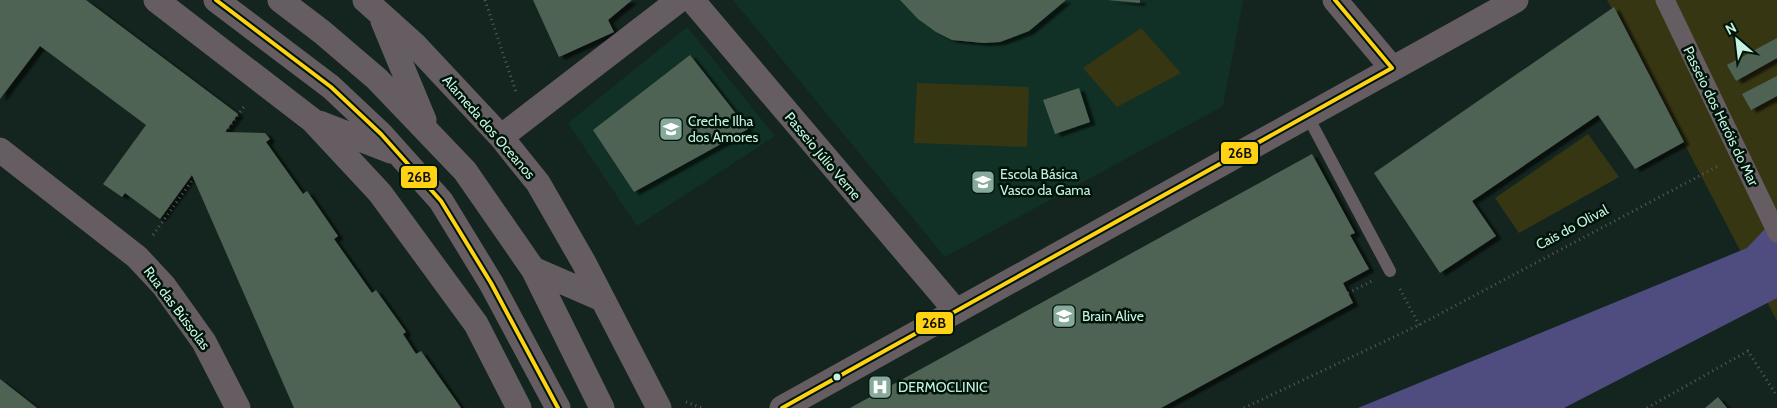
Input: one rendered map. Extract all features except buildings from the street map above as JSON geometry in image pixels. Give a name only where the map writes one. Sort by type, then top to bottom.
[{"type":"street","points":[[156,0],[312,120],[380,193],[476,324],[515,398]]},
{"type":"street","points":[[216,0],[331,87],[399,154],[440,201],[491,283],[558,408]]},
{"type":"street","points":[[280,0],[322,32],[377,79],[465,171],[533,269],[602,408]]},
{"type":"street","points":[[500,137],[679,0]]},
{"type":"street","name":"Passeio Júlio Verne","points":[[692,0],[956,311]]},
{"type":"street","points":[[1336,0],[1392,68]]},
{"type":"street","points":[[782,408],[1516,0]]},
{"type":"street","name":"Passeio dos Heróis do Mar","points":[[1665,0],[1777,233]]},
{"type":"street","points":[[373,8],[430,134]]},
{"type":"street","name":"Alameda dos Oceanos","points":[[373,8],[415,45],[500,137],[538,183],[659,408]]},
{"type":"street","points":[[312,120],[399,154],[421,142],[430,134]]},
{"type":"street","name":"Rua das Bússolas","points":[[0,150],[137,257],[164,286],[204,342],[238,408]]},
{"type":"street","points":[[533,269],[602,299]]},
{"type":"street","points":[[491,283],[515,398]]},
{"type":"lane","points":[[1307,115],[1390,271]]},
{"type":"path","points":[[485,0],[525,118]]},
{"type":"path","points":[[225,132],[263,81]]},
{"type":"path","name":"Cais do Olival","points":[[1244,408],[1419,325],[1739,155]]},
{"type":"path","points":[[137,257],[194,178]]},
{"type":"path","points":[[1390,271],[1419,325]]},
{"type":"path","points":[[1348,293],[1374,279]]},
{"type":"path","points":[[1647,408],[1748,351],[1777,396]]},
{"type":"shaded area","name":"Escola Básica Vasco da Gama","points":[[733,0],[1243,0],[1223,106],[945,257]]},
{"type":"shaded area","points":[[1607,0],[1777,0],[1777,321],[1684,143]]},
{"type":"shaded area","name":"Creche Ilha dos Amores","points":[[687,27],[775,136],[637,226],[568,123]]},
{"type":"shaded area","points":[[1141,28],[1181,73],[1117,107],[1083,68]]},
{"type":"shaded area","points":[[917,83],[1029,87],[1027,147],[914,143]]},
{"type":"shaded area","points":[[1588,134],[1619,177],[1519,233],[1495,198]]},
{"type":"shaded area","points":[[1777,216],[1777,298],[1564,408],[1358,408],[1747,248]]},
{"type":"transit line","name":"26B","points":[[216,0],[331,87],[381,134],[441,201],[491,283],[558,408]]},
{"type":"transit line","name":"26B","points":[[1335,0],[1392,68]]},
{"type":"transit line","name":"26B","points":[[782,408],[1392,68]]},
{"type":"place","name":"Creche Ilha dos Amores","points":[[671,129]]},
{"type":"place","name":"Escola Básica Vasco da Gama","points":[[983,182]]},
{"type":"place","name":"Brain Alive","points":[[1064,316]]},
{"type":"place","name":"DERMOCLINIC","points":[[880,387]]}]
